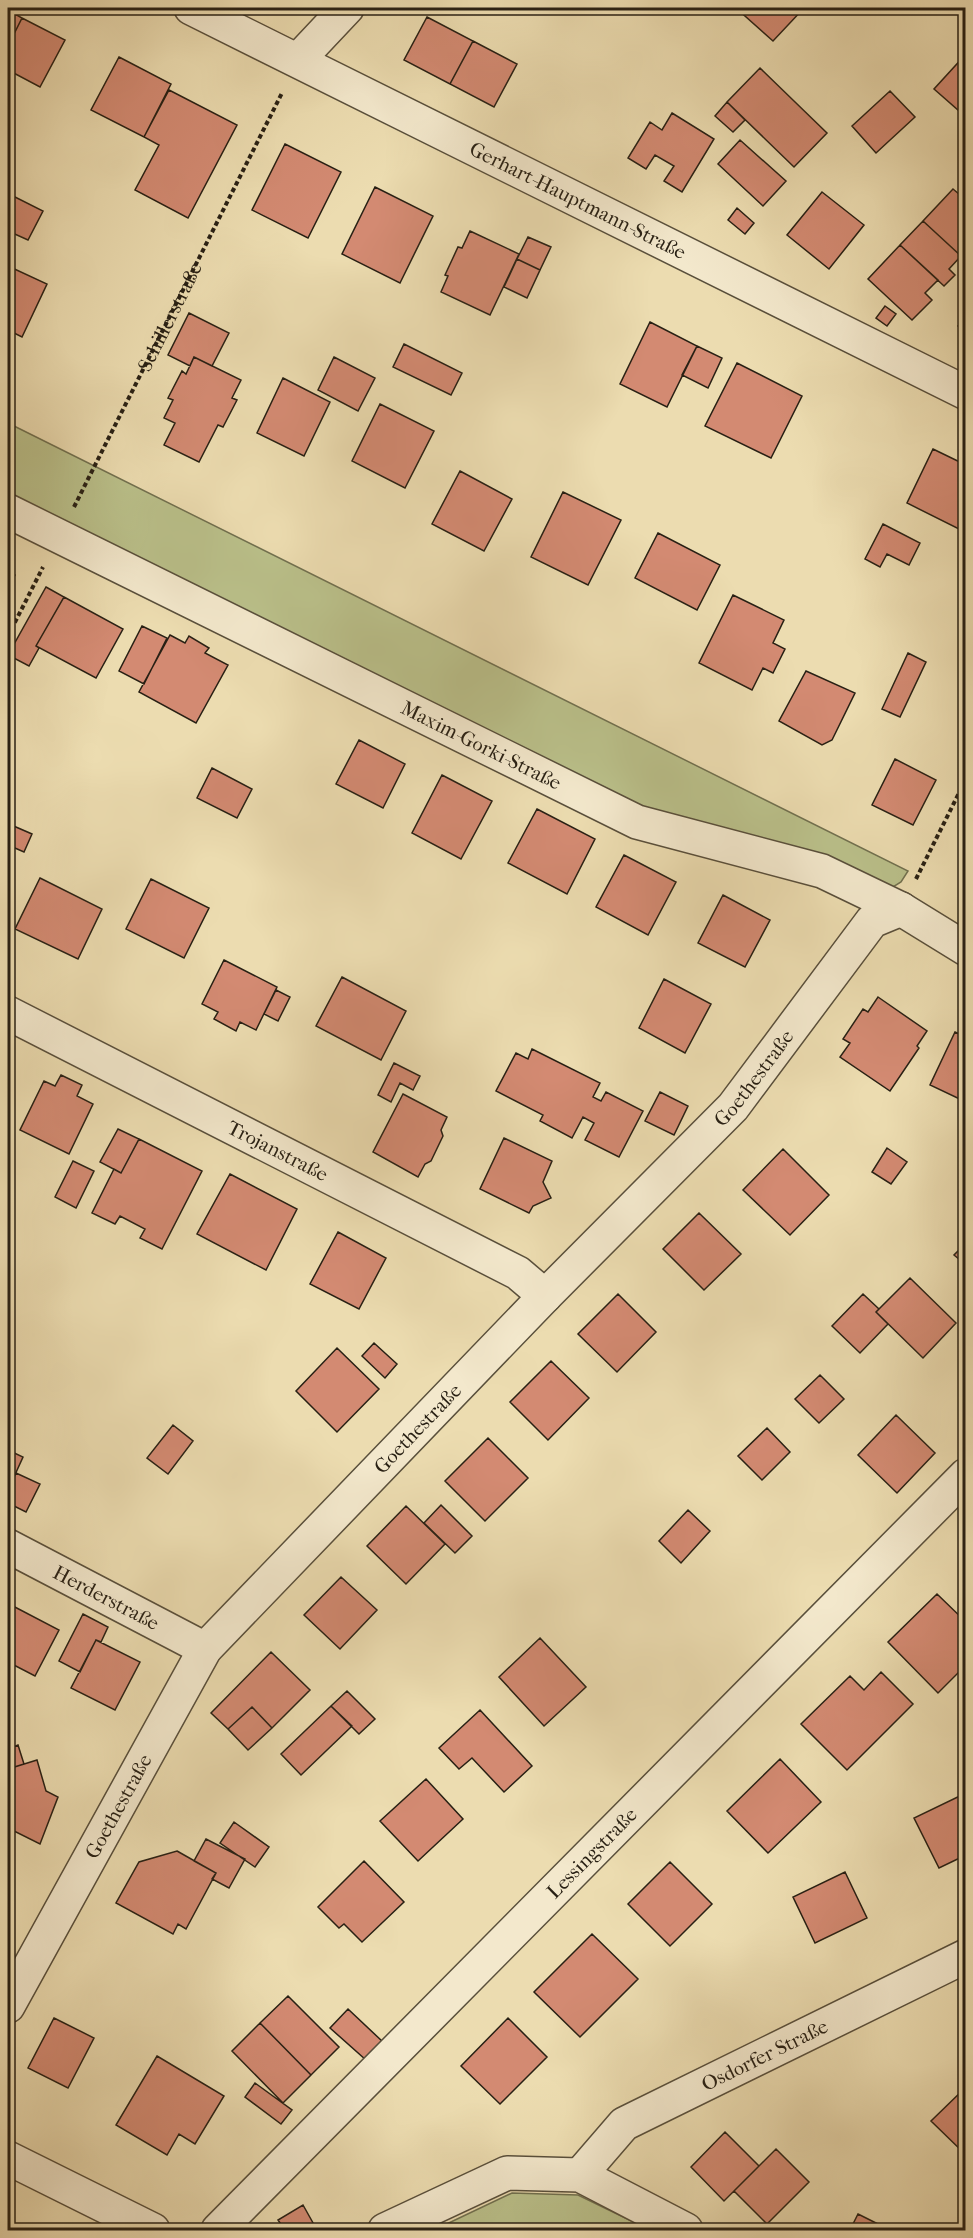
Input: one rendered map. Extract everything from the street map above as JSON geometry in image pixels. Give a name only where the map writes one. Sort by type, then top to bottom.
[{"type":"street","name":"Gerhart-Hauptmann-Straße","points":[[191,8],[966,393]]},
{"type":"street","points":[[298,60],[348,8]]},
{"type":"street","name":"Maxim-Gorki-Straße","points":[[8,511],[637,822],[822,871],[901,909],[966,950]]},
{"type":"street","name":"Goethestraße","points":[[8,2006],[205,1649],[545,1296],[733,1107],[872,921],[901,909]]},
{"type":"street","name":"Trojanstraße","points":[[8,1012],[518,1273],[545,1296]]},
{"type":"street","name":"Lessingstraße","points":[[218,2230],[966,1474]]},
{"type":"street","name":"Herderstraße","points":[[8,1546],[205,1649]]},
{"type":"street","name":"Osdorfer Straße","points":[[580,2175],[624,2124],[966,1956]]},
{"type":"street","points":[[8,2158],[153,2230]]},
{"type":"street","points":[[385,2230],[507,2173],[580,2175],[686,2230]]},
{"type":"path","name":"Schillerstraße","points":[[8,636],[298,60]]},
{"type":"path","points":[[901,909],[966,779]]},
{"type":"green space","points":[[8,423],[908,871],[901,882],[893,887],[641,808],[8,497]]},
{"type":"green space","points":[[512,2193],[578,2195],[650,2230],[434,2230]]},
{"type":"building","points":[[736,8],[804,8],[773,41]]},
{"type":"building","points":[[8,10],[22,18],[8,46]]},
{"type":"building","points":[[427,17],[473,41],[450,84],[404,60]]},
{"type":"building","points":[[22,18],[65,40],[40,87],[8,70],[8,46]]},
{"type":"building","points":[[473,41],[517,64],[494,107],[450,84]]},
{"type":"building","points":[[966,54],[966,117],[934,89]]},
{"type":"building","points":[[119,57],[171,84],[144,137],[91,110]]},
{"type":"building","points":[[760,68],[827,133],[794,167],[727,102]]},
{"type":"building","points":[[169,90],[237,125],[188,218],[135,190],[159,145],[144,137]]},
{"type":"building","points":[[890,91],[915,117],[876,153],[852,126]]},
{"type":"building","points":[[727,102],[745,120],[733,132],[715,116]]},
{"type":"building","points":[[672,113],[714,139],[682,192],[664,181],[674,166],[655,155],[646,169],[628,158],[650,122],[662,130]]},
{"type":"building","points":[[740,140],[786,181],[763,206],[718,164]]},
{"type":"building","points":[[285,144],[341,172],[308,238],[252,210]]},
{"type":"building","points":[[375,187],[433,216],[400,283],[342,254]]},
{"type":"building","points":[[953,189],[966,200],[966,251],[961,256],[923,221]]},
{"type":"building","points":[[822,192],[864,225],[829,269],[787,235]]},
{"type":"building","points":[[13,196],[43,211],[28,240],[8,231],[8,206]]},
{"type":"building","points":[[737,208],[754,223],[745,234],[728,220]]},
{"type":"building","points":[[923,221],[961,256],[949,269],[955,275],[944,286],[900,245]]},
{"type":"building","points":[[470,231],[519,254],[490,315],[441,292],[448,276],[445,275],[458,247],[462,248]]},
{"type":"building","points":[[528,237],[551,247],[540,270],[517,259]]},
{"type":"building","points":[[900,245],[938,280],[925,293],[932,300],[912,320],[868,279]]},
{"type":"building","points":[[517,259],[540,270],[527,298],[504,287]]},
{"type":"building","points":[[8,266],[47,284],[22,337],[8,330]]},
{"type":"building","points":[[885,306],[896,314],[887,326],[876,318]]},
{"type":"building","points":[[189,313],[229,333],[212,366],[194,357],[190,366],[168,355]]},
{"type":"building","points":[[966,318],[966,333],[958,326]]},
{"type":"building","points":[[650,322],[697,346],[667,407],[620,384]]},
{"type":"building","points":[[404,344],[462,373],[451,395],[393,367]]},
{"type":"building","points":[[697,346],[722,358],[708,388],[682,375]]},
{"type":"building","points":[[194,357],[241,380],[232,398],[237,400],[223,427],[218,425],[199,462],[164,445],[175,423],[164,418],[173,400],[168,398],[182,371],[186,374]]},
{"type":"building","points":[[334,357],[375,378],[358,411],[318,390]]},
{"type":"building","points":[[737,363],[802,396],[771,458],[705,426]]},
{"type":"building","points":[[283,378],[330,402],[304,456],[257,433]]},
{"type":"building","points":[[380,404],[434,431],[405,488],[352,461]]},
{"type":"building","points":[[933,449],[966,465],[966,515],[959,529],[907,503]]},
{"type":"building","points":[[460,471],[512,499],[484,551],[432,524]]},
{"type":"building","points":[[563,492],[621,520],[588,585],[531,557]]},
{"type":"building","points":[[883,524],[920,543],[909,565],[887,554],[880,567],[865,559]]},
{"type":"building","points":[[658,533],[720,565],[697,610],[635,578]]},
{"type":"building","points":[[8,571],[15,575],[8,589]]},
{"type":"building","points":[[46,587],[64,597],[36,646],[39,648],[29,666],[8,655]]},
{"type":"building","points":[[733,595],[784,620],[773,643],[785,649],[773,673],[763,668],[752,690],[699,663]]},
{"type":"building","points":[[64,597],[123,629],[96,678],[36,646]]},
{"type":"building","points":[[142,626],[167,638],[144,684],[119,671]]},
{"type":"building","points":[[170,635],[185,643],[189,636],[209,648],[205,653],[228,665],[196,723],[139,692]]},
{"type":"building","points":[[908,653],[926,662],[900,717],[882,709]]},
{"type":"building","points":[[806,671],[855,693],[832,740],[822,745],[779,721]]},
{"type":"building","points":[[359,740],[405,764],[383,808],[336,784]]},
{"type":"building","points":[[895,759],[936,780],[913,825],[872,805]]},
{"type":"building","points":[[212,768],[252,789],[237,818],[197,798]]},
{"type":"building","points":[[442,775],[492,801],[461,859],[412,833]]},
{"type":"building","points":[[537,809],[595,839],[567,894],[508,863]]},
{"type":"building","points":[[9,824],[32,834],[24,852],[8,845]]},
{"type":"building","points":[[624,855],[676,882],[648,935],[596,907]]},
{"type":"building","points":[[40,878],[102,909],[78,959],[15,929]]},
{"type":"building","points":[[151,879],[209,908],[184,958],[126,929]]},
{"type":"building","points":[[723,895],[770,920],[745,967],[698,943]]},
{"type":"building","points":[[224,960],[277,987],[256,1030],[240,1022],[236,1031],[214,1019],[218,1012],[202,1004]]},
{"type":"building","points":[[342,977],[406,1011],[381,1060],[316,1026]]},
{"type":"building","points":[[664,979],[711,1004],[685,1053],[639,1028]]},
{"type":"building","points":[[276,990],[290,997],[278,1021],[264,1014]]},
{"type":"building","points":[[878,997],[927,1031],[917,1046],[919,1048],[890,1091],[840,1057],[850,1043],[843,1039],[863,1009],[868,1012]]},
{"type":"building","points":[[955,1032],[966,1037],[966,1102],[930,1085]]},
{"type":"building","points":[[532,1049],[600,1083],[593,1097],[601,1101],[606,1092],[643,1111],[619,1157],[585,1140],[594,1123],[583,1117],[572,1138],[540,1121],[543,1115],[496,1091],[516,1053],[528,1059]]},
{"type":"building","points":[[394,1063],[420,1076],[413,1090],[400,1083],[391,1102],[378,1095]]},
{"type":"building","points":[[61,1075],[82,1085],[77,1096],[93,1104],[69,1154],[20,1130],[44,1081],[55,1086]]},
{"type":"building","points":[[660,1092],[688,1106],[674,1135],[645,1121]]},
{"type":"building","points":[[403,1094],[447,1117],[441,1130],[443,1136],[431,1161],[425,1164],[418,1177],[373,1152]]},
{"type":"building","points":[[118,1129],[139,1139],[121,1173],[100,1162]]},
{"type":"building","points":[[504,1138],[552,1161],[543,1182],[551,1198],[533,1206],[529,1213],[480,1189]]},
{"type":"building","points":[[139,1139],[202,1171],[162,1249],[140,1238],[145,1229],[120,1216],[115,1224],[92,1213],[114,1169],[121,1173]]},
{"type":"building","points":[[887,1148],[907,1162],[891,1184],[872,1172]]},
{"type":"building","points":[[783,1149],[829,1195],[790,1235],[743,1190]]},
{"type":"building","points":[[73,1161],[94,1171],[76,1208],[55,1197]]},
{"type":"building","points":[[230,1174],[297,1209],[266,1270],[197,1234]]},
{"type":"building","points":[[699,1213],[741,1254],[704,1290],[663,1249]]},
{"type":"building","points":[[338,1232],[386,1258],[359,1309],[310,1284]]},
{"type":"building","points":[[966,1243],[966,1265],[954,1255]]},
{"type":"building","points":[[910,1278],[956,1323],[923,1358],[876,1312]]},
{"type":"building","points":[[618,1294],[656,1332],[617,1372],[578,1334]]},
{"type":"building","points":[[863,1294],[879,1309],[876,1312],[888,1324],[860,1353],[832,1326]]},
{"type":"building","points":[[374,1343],[397,1364],[385,1378],[362,1356]]},
{"type":"building","points":[[337,1348],[379,1389],[337,1432],[296,1391]]},
{"type":"building","points":[[551,1361],[589,1398],[548,1440],[510,1402]]},
{"type":"building","points":[[820,1375],[844,1399],[819,1423],[795,1399]]},
{"type":"building","points":[[896,1415],[935,1453],[897,1493],[858,1455]]},
{"type":"building","points":[[173,1425],[193,1441],[168,1474],[147,1458]]},
{"type":"building","points":[[767,1428],[790,1452],[762,1480],[738,1456]]},
{"type":"building","points":[[488,1438],[528,1478],[485,1521],[445,1481]]},
{"type":"building","points":[[8,1450],[23,1457],[8,1490]]},
{"type":"building","points":[[16,1473],[40,1484],[26,1512],[8,1503],[8,1490]]},
{"type":"building","points":[[441,1505],[472,1536],[455,1553],[424,1523]]},
{"type":"building","points":[[406,1506],[445,1544],[406,1584],[367,1546]]},
{"type":"building","points":[[688,1510],[710,1531],[681,1563],[659,1541]]},
{"type":"building","points":[[341,1577],[377,1610],[340,1649],[304,1615]]},
{"type":"building","points":[[937,1594],[966,1622],[966,1665],[938,1693],[888,1642]]},
{"type":"building","points":[[11,1605],[59,1630],[35,1676],[8,1662],[8,1612]]},
{"type":"building","points":[[83,1614],[108,1627],[101,1642],[96,1640],[80,1672],[59,1661]]},
{"type":"building","points":[[540,1638],[586,1687],[544,1726],[499,1677]]},
{"type":"building","points":[[96,1640],[140,1662],[115,1710],[71,1688]]},
{"type":"building","points":[[271,1652],[310,1690],[272,1728],[252,1707],[228,1729],[211,1713]]},
{"type":"building","points":[[881,1672],[913,1704],[847,1770],[801,1724],[850,1676],[864,1690]]},
{"type":"building","points":[[347,1691],[375,1719],[359,1734],[331,1706]]},
{"type":"building","points":[[331,1706],[352,1726],[301,1775],[281,1754]]},
{"type":"building","points":[[252,1707],[272,1728],[248,1750],[228,1729]]},
{"type":"building","points":[[480,1710],[532,1766],[504,1792],[472,1758],[459,1769],[439,1748]]},
{"type":"building","points":[[18,1745],[24,1764],[8,1769],[8,1749]]},
{"type":"building","points":[[780,1759],[821,1802],[768,1853],[727,1811]]},
{"type":"building","points":[[37,1760],[46,1791],[58,1797],[40,1844],[8,1828],[8,1769]]},
{"type":"building","points":[[426,1779],[463,1819],[418,1861],[380,1821]]},
{"type":"building","points":[[966,1793],[966,1855],[939,1868],[914,1818]]},
{"type":"building","points":[[234,1822],[269,1847],[255,1867],[220,1843]]},
{"type":"building","points":[[206,1839],[245,1859],[229,1888],[212,1879],[216,1873],[194,1861]]},
{"type":"building","points":[[177,1851],[216,1873],[186,1929],[178,1924],[173,1934],[116,1903],[139,1862]]},
{"type":"building","points":[[364,1861],[404,1902],[362,1942],[344,1924],[339,1928],[318,1907]]},
{"type":"building","points":[[670,1862],[712,1904],[670,1946],[628,1904]]},
{"type":"building","points":[[845,1872],[867,1918],[815,1943],[793,1897]]},
{"type":"building","points":[[592,1934],[638,1979],[580,2037],[534,1992]]},
{"type":"building","points":[[288,1996],[339,2047],[311,2075],[260,2023]]},
{"type":"building","points":[[348,2009],[383,2042],[366,2060],[330,2028]]},
{"type":"building","points":[[54,2018],[94,2038],[68,2088],[28,2068]]},
{"type":"building","points":[[508,2018],[547,2057],[500,2104],[461,2066]]},
{"type":"building","points":[[260,2023],[311,2075],[283,2103],[232,2051]]},
{"type":"building","points":[[157,2056],[224,2096],[195,2144],[179,2134],[167,2155],[116,2125]]},
{"type":"building","points":[[255,2083],[292,2110],[281,2124],[245,2097]]},
{"type":"building","points":[[966,2087],[966,2155],[931,2121]]},
{"type":"building","points":[[725,2132],[759,2166],[724,2201],[691,2167]]},
{"type":"building","points":[[776,2149],[809,2182],[767,2224],[734,2191]]},
{"type":"building","points":[[303,2205],[317,2230],[285,2230],[278,2220]]},
{"type":"building","points":[[858,2214],[890,2230],[850,2230]]}]
